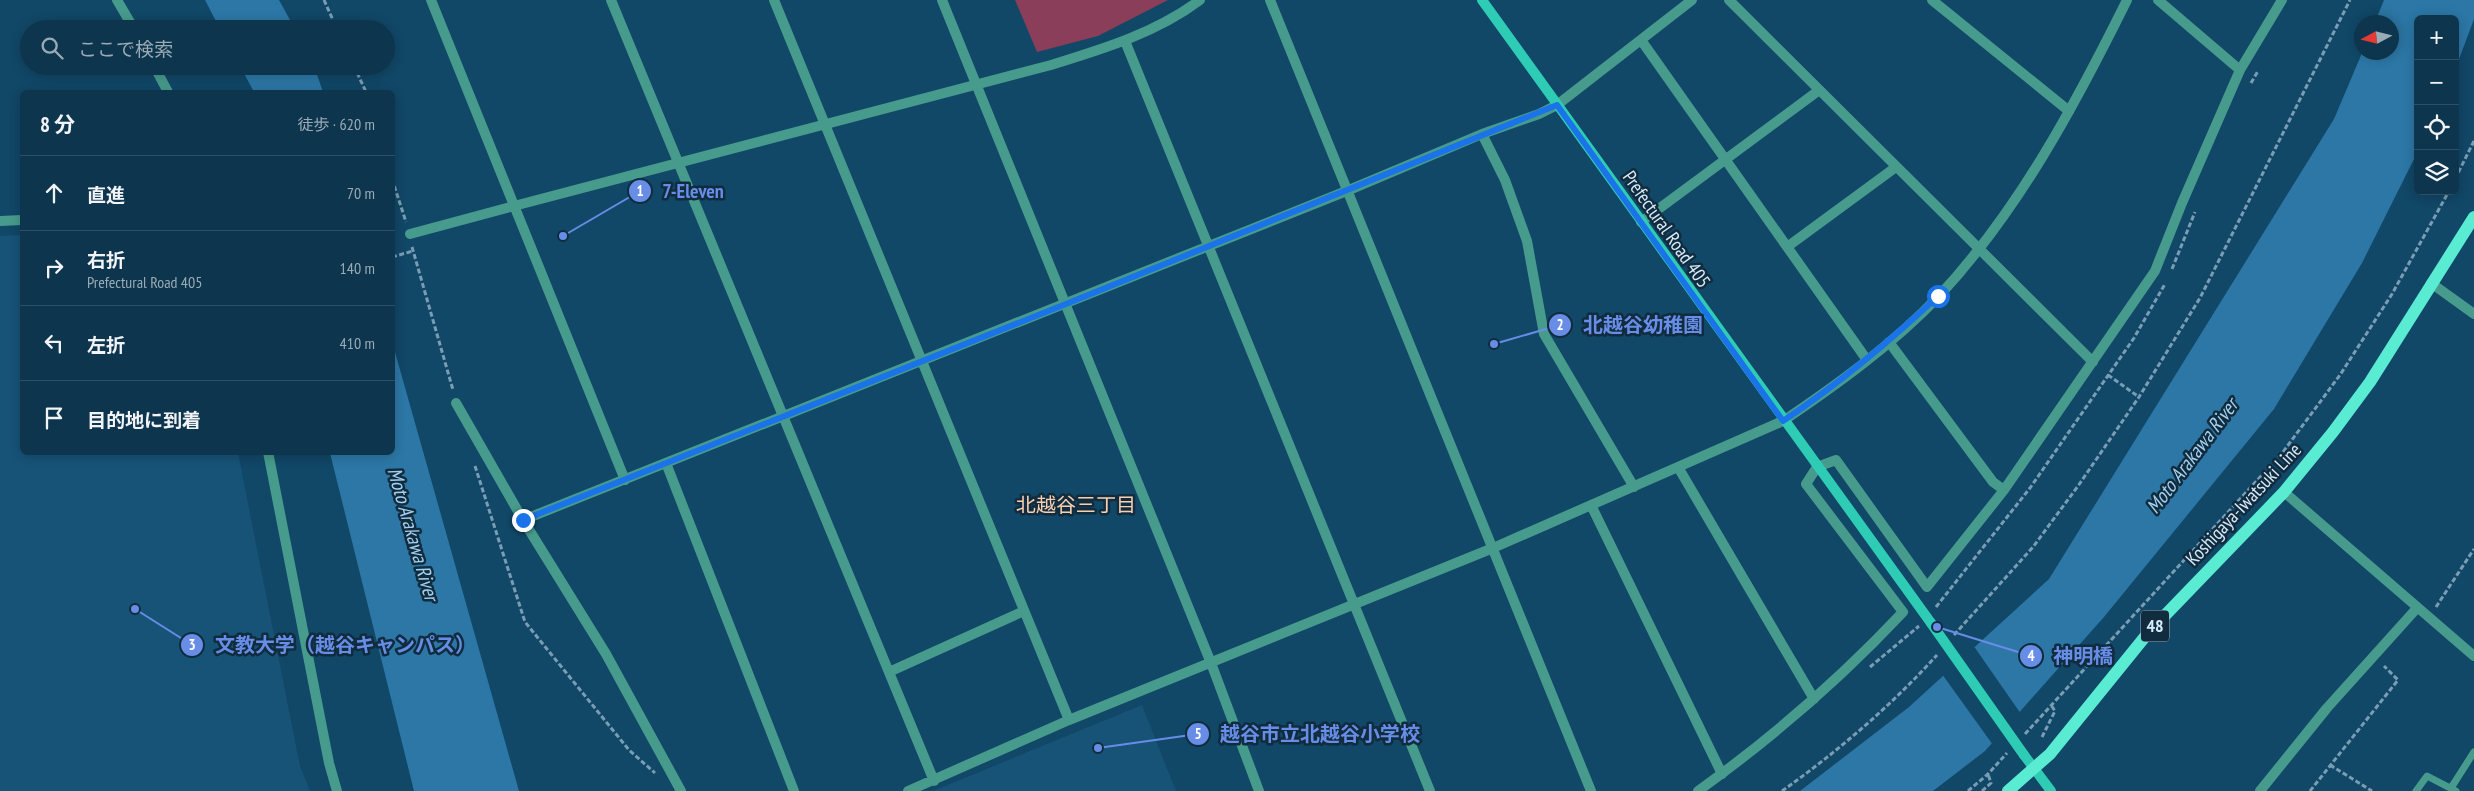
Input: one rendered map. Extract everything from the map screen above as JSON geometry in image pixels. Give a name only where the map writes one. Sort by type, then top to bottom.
[{"type":"main road","name":"Prefectural Road 405","points":[[1482,0],[2051,791]]},
{"type":"main road","name":"Koshigaya-Iwatsuki Line","points":[[2008,791],[2035,769],[2065,737],[2148,633],[2284,492],[2333,432],[2370,382],[2474,216]]},
{"type":"street","points":[[117,0],[129,20]]},
{"type":"street","points":[[431,0],[625,480]]},
{"type":"street","points":[[612,0],[934,781]]},
{"type":"street","points":[[774,0],[1069,720]]},
{"type":"street","points":[[942,0],[1211,663],[1259,791]]},
{"type":"street","points":[[410,234],[1051,65],[1125,41],[1163,23],[1200,0]]},
{"type":"street","points":[[1270,0],[1349,190],[1591,791]]},
{"type":"street","points":[[523,520],[922,362],[1349,190],[1482,134],[1539,114],[1557,105],[1692,0]]},
{"type":"street","points":[[1729,0],[1818,91],[1980,248],[2093,362]]},
{"type":"street","points":[[1932,0],[2069,110]]},
{"type":"street","points":[[908,791],[1069,720],[1493,548],[1783,421],[1832,389],[1889,342],[1938,296],[1980,248],[2031,178],[2127,0]]},
{"type":"street","points":[[2158,0],[2240,70]]},
{"type":"street","points":[[1698,791],[1722,774],[1814,699],[1868,649],[1903,612],[1806,484],[1817,467],[1836,460],[1926,587],[2004,490],[2155,271],[2240,70],[2282,0]]},
{"type":"street","points":[[1641,40],[1867,360]]},
{"type":"street","points":[[1125,41],[1430,791]]},
{"type":"street","points":[[159,75],[167,90]]},
{"type":"street","points":[[1641,222],[1818,91]]},
{"type":"street","points":[[1482,134],[1505,180],[1527,241],[1544,334],[1634,486]]},
{"type":"street","points":[[1787,247],[1896,167]]},
{"type":"street","points":[[0,221],[20,220]]},
{"type":"street","points":[[2431,283],[2474,314]]},
{"type":"street","points":[[1889,342],[1993,482],[2004,490]]},
{"type":"street","points":[[456,403],[523,520],[606,654],[681,791]]},
{"type":"street","points":[[269,455],[329,763],[337,791]]},
{"type":"street","points":[[666,463],[794,791]]},
{"type":"street","points":[[1678,467],[1814,699]]},
{"type":"street","points":[[2284,492],[2474,656]]},
{"type":"street","points":[[1591,505],[1722,774]]},
{"type":"street","points":[[2260,791],[2327,708],[2417,608]]},
{"type":"street","points":[[889,672],[1024,611]]},
{"type":"lane","points":[[2416,791],[2427,776],[2454,790],[2474,752]]},
{"type":"path","points":[[324,0],[334,20]]},
{"type":"path","points":[[1953,636],[2033,548],[2139,397],[2200,298],[2350,0]]},
{"type":"path","points":[[358,75],[365,90]]},
{"type":"path","points":[[2459,171],[2474,141]]},
{"type":"path","points":[[395,188],[410,234],[411,252],[456,403]]},
{"type":"path","points":[[2019,740],[2283,452],[2340,375],[2392,294],[2447,195]]},
{"type":"path","points":[[395,256],[411,252]]},
{"type":"path","points":[[2108,375],[2139,397]]},
{"type":"path","points":[[472,458],[525,622],[629,750],[661,779]]},
{"type":"path","points":[[2429,617],[2474,549]]},
{"type":"path","points":[[1782,791],[1822,762],[1920,673],[1940,651]]},
{"type":"path","points":[[2310,791],[2398,680],[2382,664]]},
{"type":"path","points":[[2043,735],[2056,711],[2051,705]]},
{"type":"path","points":[[1968,791],[1988,774],[2013,747]]},
{"type":"path","points":[[2330,765],[2372,791]]},
{"type":"path","points":[[1982,791],[1991,783],[1988,774]]},
{"type":"shaded area","points":[[1015,0],[1168,0],[1098,36],[1037,52]]},
{"type":"shaded area","points":[[20,235],[20,455],[238,455],[300,766],[310,791],[0,791],[0,236]]},
{"type":"shaded area","points":[[1142,705],[1176,791],[933,791]]},
{"type":"water","points":[[205,0],[279,0],[290,20],[215,20]]},
{"type":"water","name":"Moto Arakawa River","points":[[2384,0],[2474,0],[2474,19],[2459,59],[2459,15],[2414,15],[2414,159],[2362,263],[2274,409],[2104,617],[1985,751],[1933,791],[1800,791],[1909,707],[2049,579],[2334,119],[2359,60],[2399,60],[2399,15],[2378,15]]},
{"type":"water","points":[[245,75],[317,75],[322,90],[253,90]]},
{"type":"water","name":"Moto Arakawa River","points":[[395,352],[519,791],[414,791],[330,455],[395,455]]},
{"type":"pier","points":[[1973,645],[2021,714],[1993,745],[1942,674]]},
{"type":"place","name":"7-Eleven","points":[[563,236]]},
{"type":"place","name":"北越谷幼稚園","points":[[1494,344]]},
{"type":"place","name":"文教大学（越谷キャンパス）","points":[[135,609]]},
{"type":"place","name":"神明橋","points":[[1937,627]]},
{"type":"place","name":"越谷市立北越谷小学校","points":[[1098,748]]},
{"type":"district","name":"北越谷三丁目","points":[[1076,505]]},
{"type":"route","points":[[523,520],[1066,304],[1349,190],[1482,134],[1539,114],[1557,105],[1783,421],[1832,389],[1889,342],[1938,296]]}]
